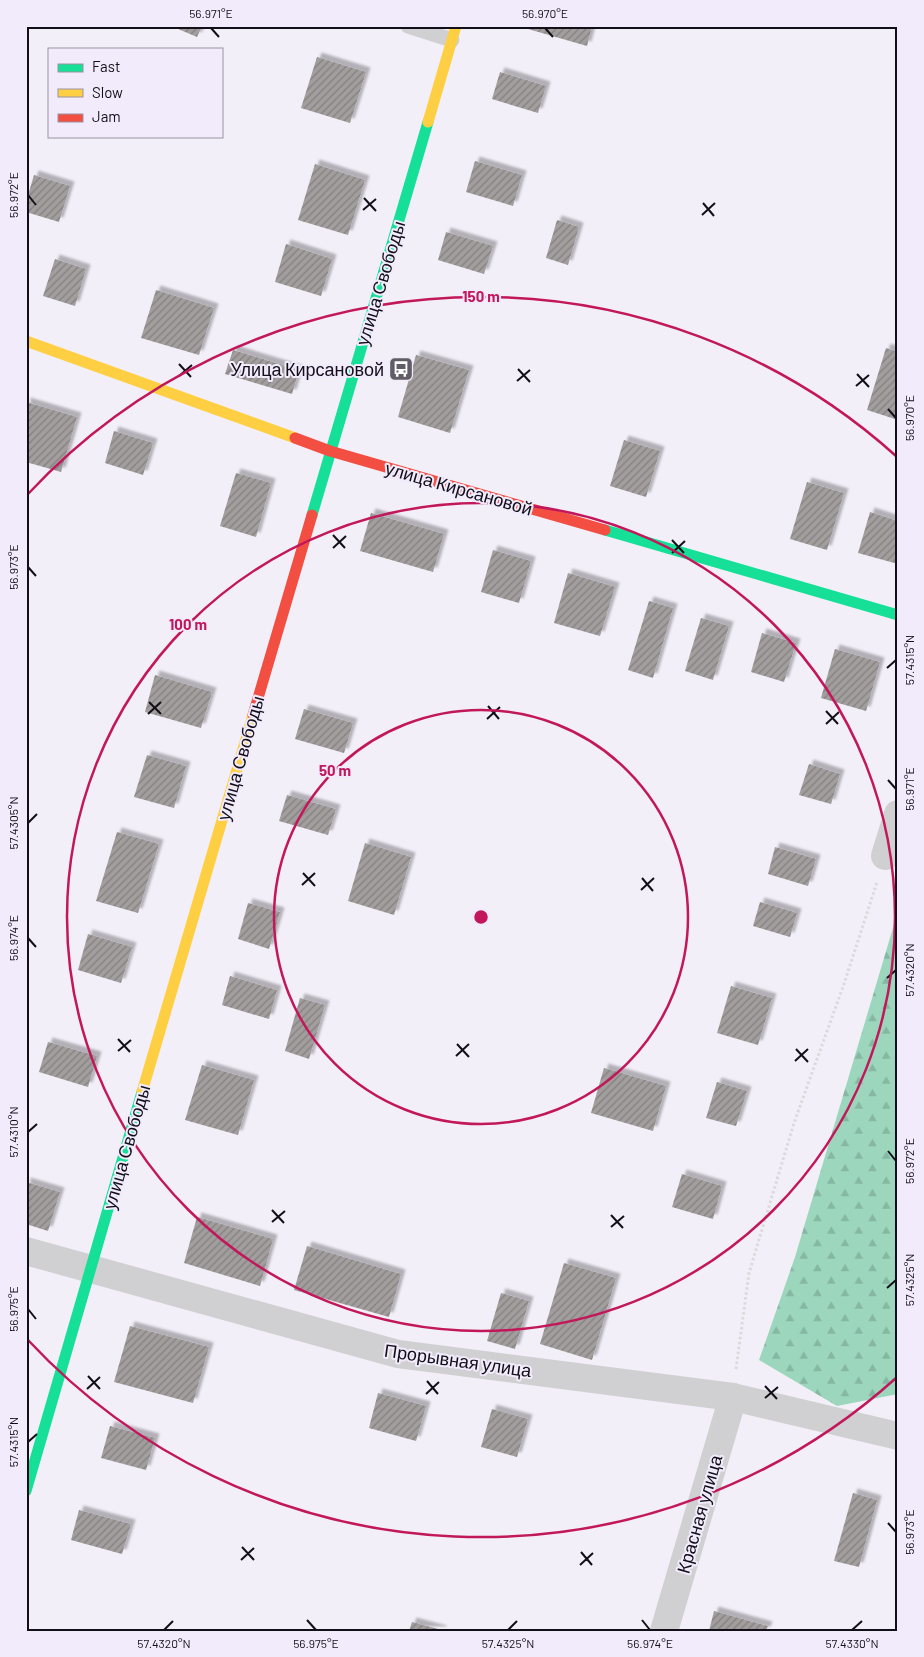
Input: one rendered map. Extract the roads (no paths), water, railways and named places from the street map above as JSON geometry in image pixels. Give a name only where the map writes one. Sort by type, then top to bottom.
[{"type":"main road","name":"улица Свободы","points":[[26,1491],[454,33]]},
{"type":"main road","name":"улица Кирсановой","points":[[26,341],[330,451],[898,614]]},
{"type":"street","points":[[885,856],[898,814]]},
{"type":"street","name":"Прорывная улица","points":[[26,1251],[398,1354],[733,1397],[898,1436]]},
{"type":"street","name":"Красная улица","points":[[664,1631],[733,1397]]},
{"type":"lane","points":[[408,26],[454,33]]},
{"type":"place","name":"Улица Кирсановой","points":[[401,369]]}]
